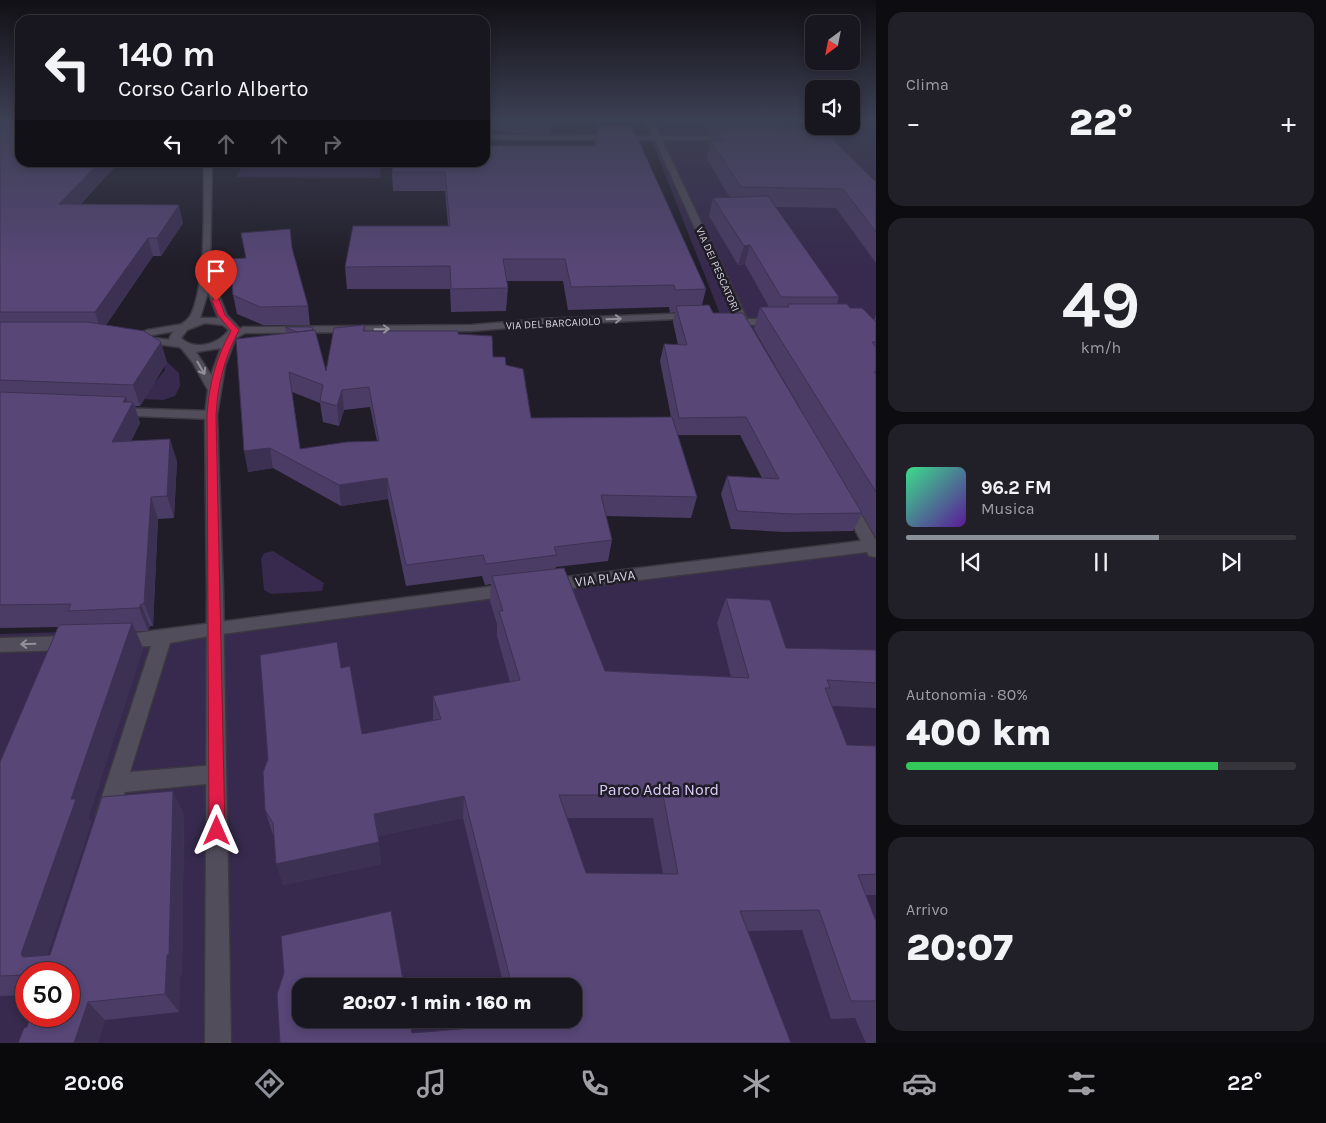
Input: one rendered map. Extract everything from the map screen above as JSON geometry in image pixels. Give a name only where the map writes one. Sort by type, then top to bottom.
[{"type":"street","points":[[208,170],[206,272],[198,315],[177,332],[175,339],[198,362],[213,390]]},
{"type":"street","name":"VIA DEI PESCATORI","points":[[673,170],[742,322],[752,339]]},
{"type":"street","points":[[206,272],[222,315],[226,322],[235,330],[222,354],[213,390],[211,415],[215,628],[218,1043]]},
{"type":"street","name":"VIA DEL BARCAIOLO","points":[[188,325],[122,337],[160,340],[183,346],[213,347],[243,330],[472,328],[542,322],[713,316],[742,322],[788,321]]},
{"type":"street","points":[[188,325],[205,320],[226,322]]},
{"type":"street","points":[[108,412],[211,415]]},
{"type":"street","points":[[842,493],[875,548]]},
{"type":"street","name":"VIA PLAVA","points":[[107,642],[145,640],[215,628],[527,588],[875,548]]},
{"type":"street","points":[[101,833],[163,636]]},
{"type":"street","points":[[0,645],[87,642]]},
{"type":"street","points":[[117,782],[216,774]]},
{"type":"green space","points":[[240,170],[381,170],[380,178],[236,177]]},
{"type":"green space","name":"Parco Adda Nord","points":[[663,170],[876,170],[876,1043],[0,1043],[0,634],[292,625],[863,541],[722,319]]},
{"type":"green space","points":[[162,357],[179,373],[180,386],[175,396],[163,400],[121,398],[155,382],[165,370]]},
{"type":"green space","points":[[273,551],[324,583],[322,591],[271,594],[264,590],[261,559],[264,553]]},
{"type":"building","points":[[0,170],[93,170],[59,204],[179,205],[157,238],[148,238],[95,312],[0,312]]},
{"type":"building","points":[[392,170],[652,170],[706,289],[675,290],[674,285],[571,287],[565,259],[503,259],[508,288],[451,289],[450,266],[345,267],[353,226],[450,226],[445,172],[392,172]]},
{"type":"building","points":[[730,170],[863,170],[876,182],[876,232],[843,189],[741,187]]},
{"type":"building","points":[[768,196],[839,297],[781,297],[750,245],[744,246],[713,198]]},
{"type":"building","points":[[290,229],[292,248],[308,306],[260,307],[233,295],[230,259],[246,258],[241,233]]},
{"type":"building","points":[[788,304],[847,304],[850,308],[862,308],[876,322],[876,342],[872,342],[876,347],[876,372],[874,372],[876,374],[876,492],[760,307],[789,307]]},
{"type":"building","points":[[709,305],[713,313],[743,313],[862,513],[792,514],[737,511],[727,476],[779,479],[746,417],[679,418],[664,344],[687,345],[676,306]]},
{"type":"building","points":[[0,322],[87,322],[144,331],[161,342],[133,385],[0,380]]},
{"type":"building","points":[[365,325],[363,331],[458,331],[458,334],[492,336],[493,357],[505,357],[506,365],[523,369],[531,418],[672,417],[697,497],[601,495],[612,540],[554,547],[557,555],[486,564],[483,555],[406,565],[387,478],[339,485],[270,448],[244,451],[236,339],[315,330],[326,371],[334,328]],"holes":[[[289,372],[323,385],[320,401],[337,406],[342,390],[369,387],[379,441],[347,442],[300,449]]]},
{"type":"building","points":[[285,327],[312,327],[313,330],[297,332]]},
{"type":"building","points":[[0,392],[126,397],[123,402],[133,402],[112,442],[170,439],[167,496],[151,497],[144,604],[141,604],[139,608],[68,611],[71,604],[0,605]]},
{"type":"building","points":[[564,568],[605,671],[749,678],[726,598],[770,600],[786,648],[876,650],[876,683],[827,680],[830,688],[825,688],[847,745],[876,746],[876,874],[858,875],[876,921],[876,1001],[851,1001],[819,910],[740,911],[791,1043],[280,1043],[277,994],[284,973],[281,936],[391,911],[403,978],[292,978],[292,1028],[411,1028],[412,1033],[473,1028],[582,1028],[582,978],[510,978],[464,796],[374,814],[379,842],[276,864],[273,823],[265,810],[263,772],[268,759],[260,655],[337,642],[341,668],[350,666],[362,734],[441,719],[433,696],[520,680],[499,611],[503,611],[492,576]],"holes":[[[559,795],[663,795],[678,874],[586,873]]]},
{"type":"building","points":[[132,623],[71,799],[76,799],[21,954],[23,957],[50,955],[102,797],[173,791],[169,954],[167,955],[165,994],[88,1002],[80,1025],[80,962],[15,962],[15,975],[0,976],[0,762],[59,625]]},
{"type":"building","points":[[79,1027],[74,1043],[18,1043],[24,1028]]},
{"type":"route","points":[[216,301],[226,322],[233,326],[235,330],[222,354],[213,390],[211,415],[217,831]]}]
